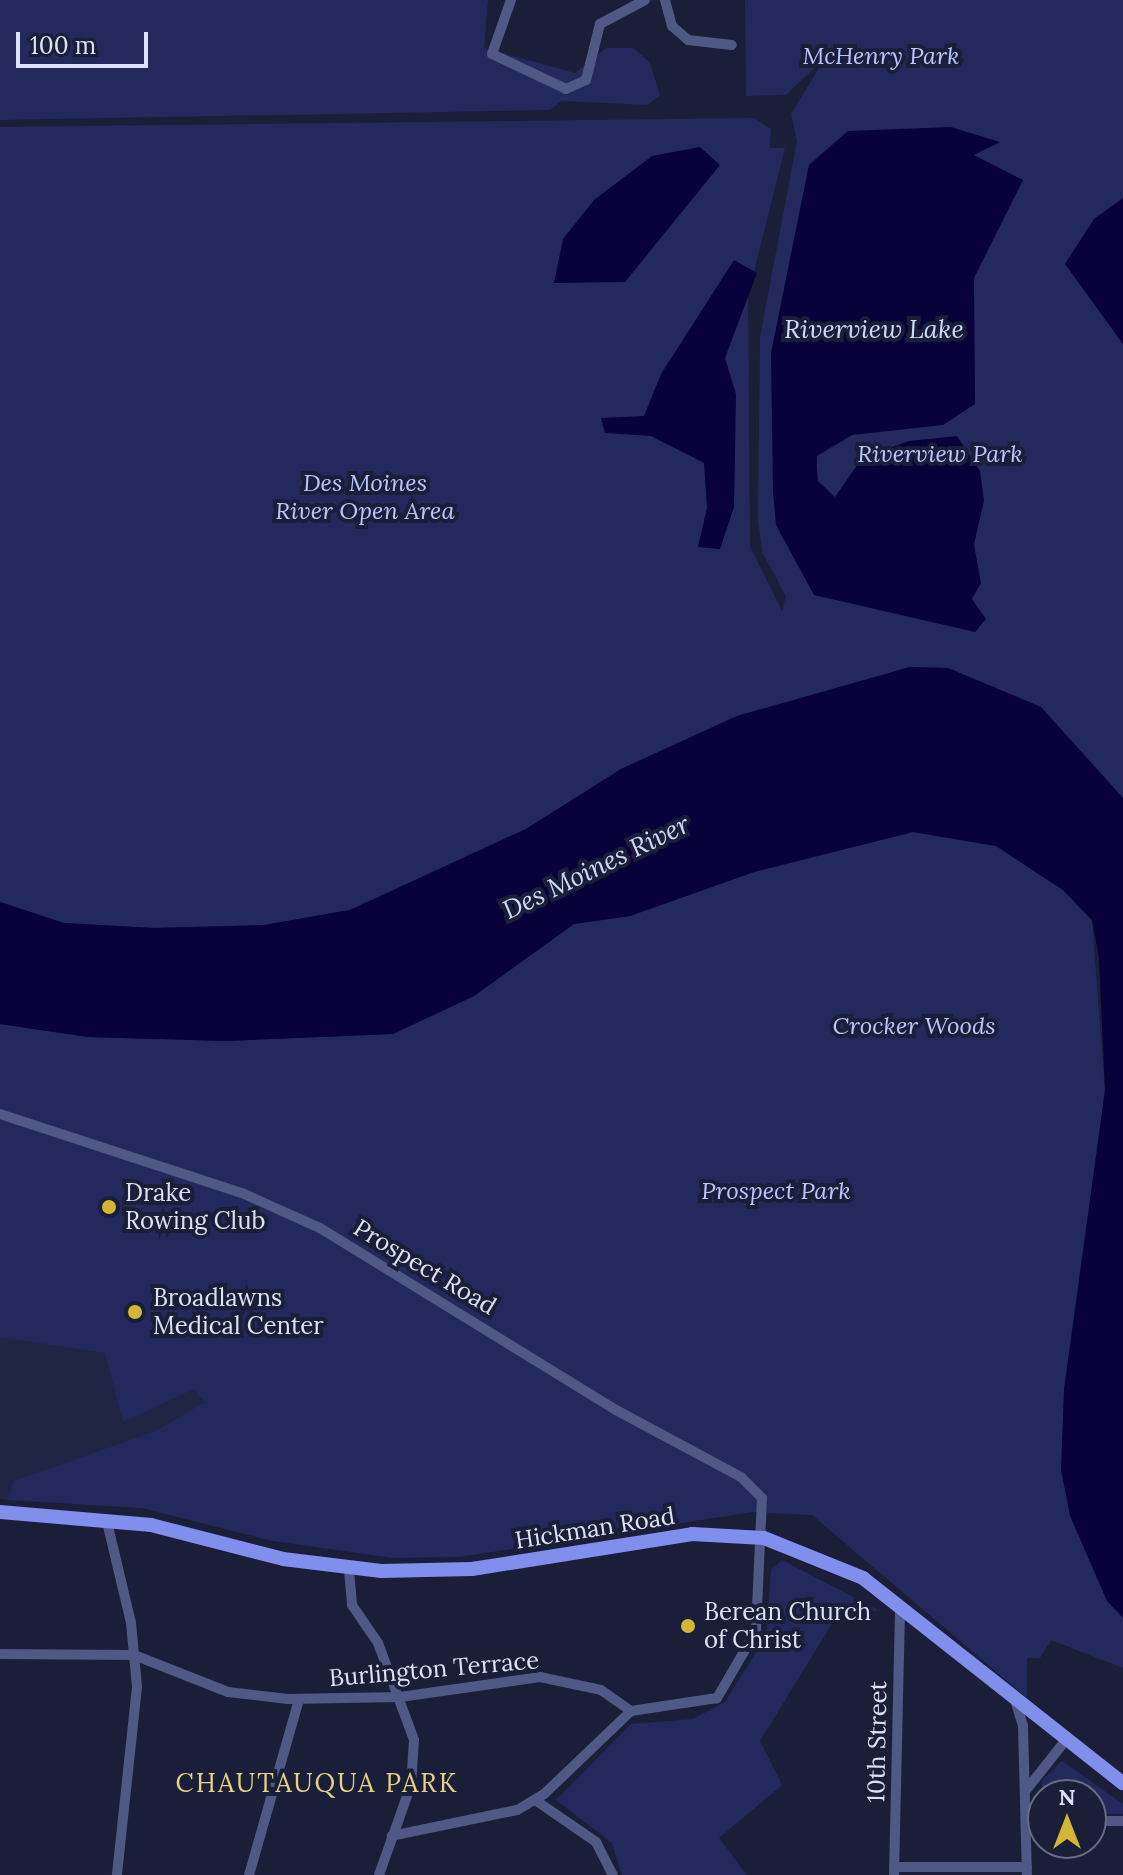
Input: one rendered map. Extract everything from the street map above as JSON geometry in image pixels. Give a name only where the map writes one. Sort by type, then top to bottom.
[{"type":"main road","name":"Hickman Road","points":[[0,1512],[107,1522],[349,1570],[472,1569],[692,1534],[764,1538],[843,1567],[1123,1783]]},
{"type":"street","points":[[511,0],[492,37],[492,54],[552,86],[583,85],[600,24],[645,0]]},
{"type":"street","points":[[665,0],[672,26],[688,40],[732,45]]},
{"type":"street","name":"Prospect Road","points":[[0,1114],[242,1193],[357,1248],[616,1410],[741,1477],[762,1498],[764,1538],[756,1631],[724,1692],[696,1707],[631,1711]]},
{"type":"street","points":[[107,1522],[134,1655],[135,1735],[117,1875]]},
{"type":"street","points":[[349,1570],[352,1605],[378,1643],[400,1697],[415,1763],[379,1875]]},
{"type":"street","name":"10th Street","points":[[894,1871],[900,1609]]},
{"type":"street","name":"Burlington Terrace","points":[[0,1654],[134,1655],[228,1692],[299,1699],[400,1697],[540,1677],[601,1690],[631,1711]]},
{"type":"street","points":[[249,1875],[299,1699]]},
{"type":"street","points":[[1016,1703],[1027,1789]]},
{"type":"street","points":[[392,1836],[485,1821],[535,1800],[631,1711]]},
{"type":"street","points":[[1035,1779],[1065,1741]]},
{"type":"street","points":[[535,1800],[596,1842],[613,1875]]},
{"type":"street","points":[[894,1871],[1027,1871]]},
{"type":"shaded area","name":"Broadlawns Medical Center","points":[[0,1233],[269,1234],[285,1514],[273,1541],[142,1508],[0,1499]]},
{"type":"green space","points":[[0,0],[488,0],[484,48],[575,73],[606,48],[634,48],[650,63],[660,95],[648,105],[561,101],[550,110],[0,120]]},
{"type":"green space","name":"Des Moines River Open Area","points":[[745,0],[1123,0],[1123,798],[1041,707],[948,668],[910,667],[737,716],[621,769],[526,829],[350,910],[264,925],[154,928],[64,923],[0,902],[0,127],[754,118],[771,129],[770,148],[785,148],[748,295],[750,546],[782,611],[786,596],[762,552],[758,518],[760,337],[797,141],[791,114],[825,58],[786,95],[746,96]]},
{"type":"green space","name":"Prospect Park","points":[[913,832],[996,846],[1063,890],[1092,921],[1105,1090],[1063,1438],[1096,1568],[1123,1618],[1123,1668],[1051,1640],[1040,1658],[1027,1658],[1027,1698],[812,1515],[753,1512],[460,1557],[393,1558],[273,1541],[142,1508],[7,1500],[14,1481],[156,1431],[205,1402],[194,1389],[123,1422],[105,1353],[0,1337],[0,1024],[88,1037],[226,1041],[393,1034],[474,996],[574,924],[630,916],[754,872]]},
{"type":"green space","points":[[782,1560],[878,1610],[833,1622],[760,1741],[782,1785],[719,1838],[747,1875],[622,1875],[612,1843],[556,1800],[631,1724],[693,1719],[725,1702],[766,1636],[771,1569]]},
{"type":"green space","points":[[1062,1761],[1088,1779],[1043,1779]]},
{"type":"green space","points":[[1107,1793],[1123,1804],[1123,1814],[1107,1814]]},
{"type":"water","name":"Riverview Lake","points":[[951,127],[1000,142],[974,155],[1023,180],[974,278],[975,404],[943,425],[852,435],[817,456],[817,468],[818,481],[835,497],[862,458],[909,441],[957,436],[980,471],[984,501],[974,544],[981,583],[972,599],[986,619],[975,632],[814,595],[776,525],[773,492],[771,353],[809,165],[848,131]]},
{"type":"water","points":[[700,147],[720,165],[625,282],[554,283],[563,239],[594,200],[652,156]]},
{"type":"water","points":[[1123,198],[1123,344],[1065,264],[1094,219]]},
{"type":"water","points":[[734,260],[757,273],[725,358],[736,394],[734,507],[720,549],[698,547],[707,508],[704,463],[651,436],[605,433],[601,418],[644,416],[661,374]]},
{"type":"water","name":"Des Moines River","points":[[910,667],[948,668],[1041,707],[1123,798],[1123,1618],[1107,1601],[1070,1516],[1061,1470],[1064,1389],[1105,1090],[1099,958],[1092,920],[1063,890],[996,846],[913,832],[754,872],[630,916],[574,924],[474,996],[393,1034],[226,1041],[88,1037],[0,1024],[0,902],[64,923],[154,928],[264,925],[350,910],[526,829],[621,769],[737,716]]},
{"type":"place","name":"Drake Rowing Club","points":[[109,1207]]},
{"type":"place","name":"Broadlawns Medical Center","points":[[135,1312]]},
{"type":"place","name":"Berean Church of Christ","points":[[688,1626]]},
{"type":"district","name":"CHAUTAUQUA PARK","points":[[317,1783]]},
{"type":"park label","name":"McHenry Park","points":[[881,56]]},
{"type":"park label","name":"Riverview Park","points":[[940,454]]},
{"type":"park label","name":"Crocker Woods","points":[[914,1026]]}]
